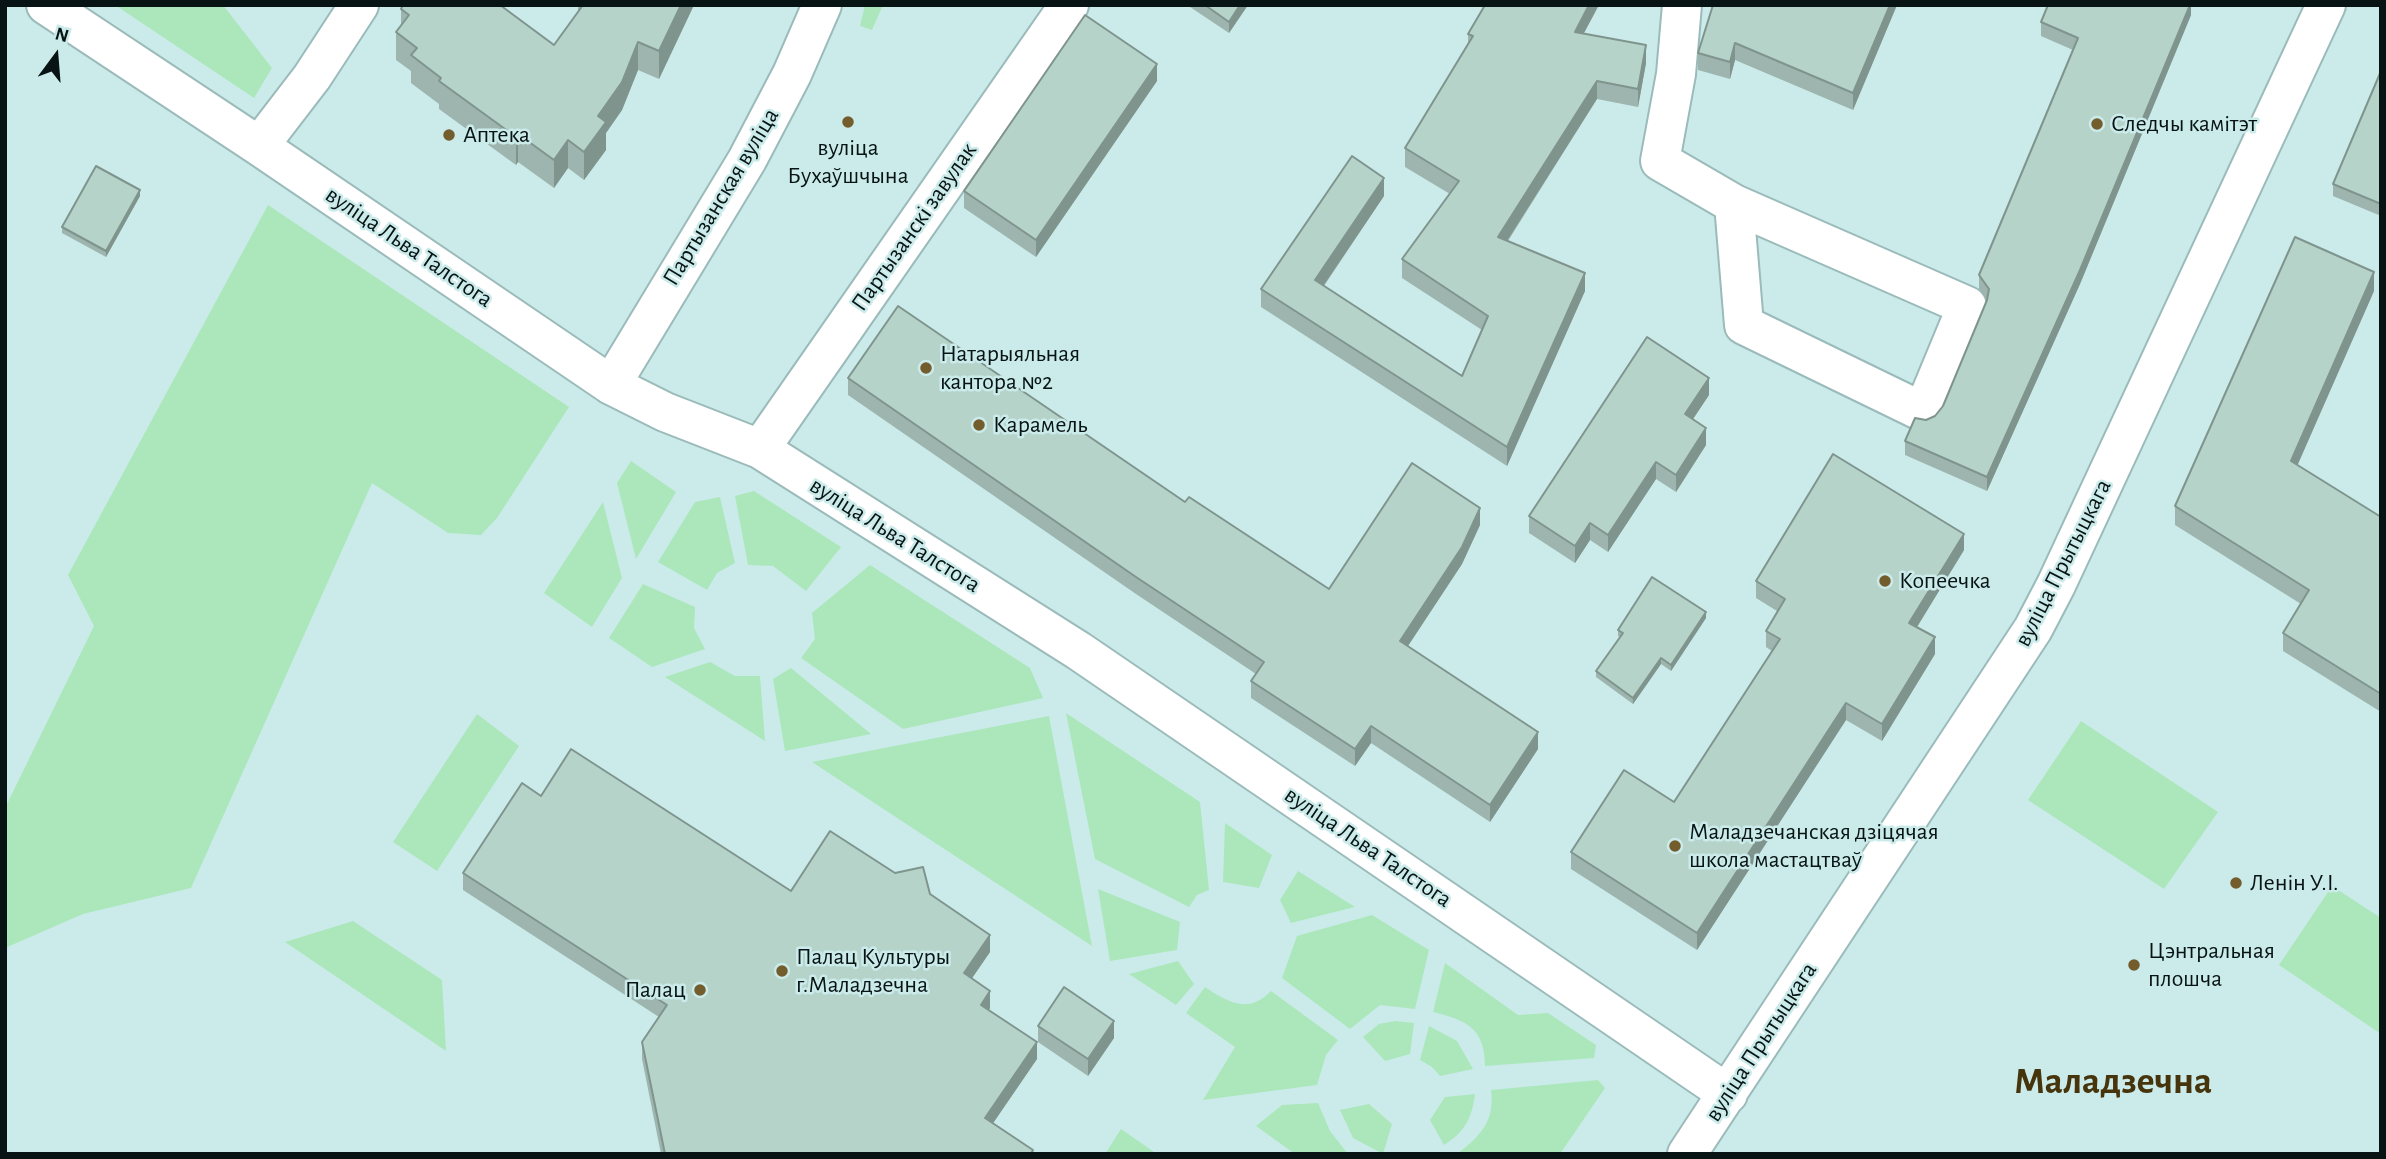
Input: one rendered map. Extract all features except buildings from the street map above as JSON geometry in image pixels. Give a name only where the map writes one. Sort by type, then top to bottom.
[{"type":"street","name":"вуліца Льва Талстога","points":[[46,5],[611,385],[665,412],[760,449],[1079,651],[1728,1094]]},
{"type":"street","points":[[259,146],[312,77],[359,5]]},
{"type":"street","name":"Партызанская вуліца","points":[[611,385],[747,160],[792,74],[822,5]]},
{"type":"street","name":"Партызанскі завулак","points":[[760,449],[1069,5]]},
{"type":"street","points":[[1682,5],[1676,74],[1660,161],[1734,204],[1967,306],[1923,412],[1744,325],[1734,204]]},
{"type":"street","name":"вуліца Прытыцкага","points":[[1688,1154],[2033,629],[2056,586],[2326,5]]},
{"type":"green space","points":[[115,5],[223,5],[272,68],[254,98]]},
{"type":"green space","points":[[865,5],[883,5],[872,30],[860,26]]},
{"type":"green space","points":[[268,205],[569,407],[497,518],[481,535],[448,533],[372,483],[191,888],[83,914],[5,948],[5,808],[94,626],[68,575]]},
{"type":"green space","points":[[631,461],[676,492],[636,559],[617,483]]},
{"type":"green space","points":[[754,491],[841,547],[806,591],[773,566],[748,565],[735,496]]},
{"type":"green space","points":[[720,497],[735,563],[717,573],[707,590],[658,562],[695,502]]},
{"type":"green space","points":[[603,502],[622,578],[592,627],[544,593]]},
{"type":"green space","points":[[870,565],[1030,668],[1043,698],[903,729],[801,658],[815,639],[812,613]]},
{"type":"green space","points":[[643,584],[695,607],[694,628],[705,649],[652,667],[609,638]]},
{"type":"green space","points":[[710,662],[735,676],[760,676],[765,741],[665,677]]},
{"type":"green space","points":[[791,668],[871,734],[785,751],[773,679]]},
{"type":"green space","points":[[1066,713],[1200,802],[1209,890],[1197,895],[1189,907],[1095,859]]},
{"type":"green space","points":[[477,714],[519,746],[437,871],[393,842]]},
{"type":"green space","points":[[1049,716],[1092,946],[812,762]]},
{"type":"green space","points":[[2081,721],[2218,812],[2164,889],[2028,800]]},
{"type":"green space","points":[[1225,823],[1272,855],[1259,888],[1223,882]]},
{"type":"green space","points":[[1298,871],[1355,907],[1291,923],[1280,900]]},
{"type":"green space","points":[[2332,886],[2381,918],[2381,1034],[2279,965]]},
{"type":"green space","points":[[1098,889],[1180,922],[1177,950],[1110,961]]},
{"type":"green space","points":[[1372,915],[1429,950],[1415,1009],[1380,1005],[1350,1029],[1282,978],[1297,936]]},
{"type":"green space","points":[[353,921],[442,980],[446,1051],[285,942]]},
{"type":"green space","points":[[1178,961],[1194,984],[1176,1005],[1129,974]]},
{"type":"green space","points":[[1445,963],[1518,1015],[1548,1013],[1596,1045],[1594,1058],[1485,1066],[1482,1043],[1477,1034],[1455,1018],[1433,1012]]},
{"type":"green space","points":[[1205,987],[1222,998],[1239,1004],[1255,1002],[1271,991],[1338,1040],[1326,1055],[1317,1085],[1203,1100],[1235,1047],[1186,1013]]},
{"type":"green space","points":[[1395,1021],[1414,1023],[1410,1054],[1385,1061],[1363,1037],[1379,1024]]},
{"type":"green space","points":[[1429,1026],[1457,1041],[1473,1069],[1440,1076],[1420,1060]]},
{"type":"green space","points":[[1598,1080],[1605,1088],[1560,1154],[1457,1154],[1473,1141],[1488,1120],[1491,1090]]},
{"type":"green space","points":[[1475,1094],[1466,1124],[1444,1145],[1430,1120],[1445,1097]]},
{"type":"green space","points":[[1318,1103],[1330,1131],[1348,1154],[1295,1154],[1256,1126],[1282,1105]]},
{"type":"green space","points":[[1369,1104],[1392,1124],[1383,1154],[1353,1138],[1340,1110]]},
{"type":"green space","points":[[1121,1129],[1157,1154],[1105,1154]]},
{"type":"place","name":"вуліца Бухаўшчына","points":[[848,122]]},
{"type":"place","name":"Следчы камітэт","points":[[2097,124]]},
{"type":"place","name":"Аптека","points":[[449,135]]},
{"type":"place","name":"Натарыяльная кантора №2","points":[[926,368]]},
{"type":"place","name":"Карамель","points":[[979,425]]},
{"type":"place","name":"Копеечка","points":[[1885,581]]},
{"type":"place","name":"Маладзечанская дзіцячая школа мастацтваў","points":[[1675,846]]},
{"type":"place","name":"Ленін У.І.","points":[[2236,883]]},
{"type":"place","name":"Цэнтральная плошча","points":[[2134,965]]},
{"type":"place","name":"Палац Культуры г.Маладзечна","points":[[782,971]]},
{"type":"place","name":"Палац","points":[[700,990]]},
{"type":"district","name":"Маладзечна","points":[[2113,1082]]}]
